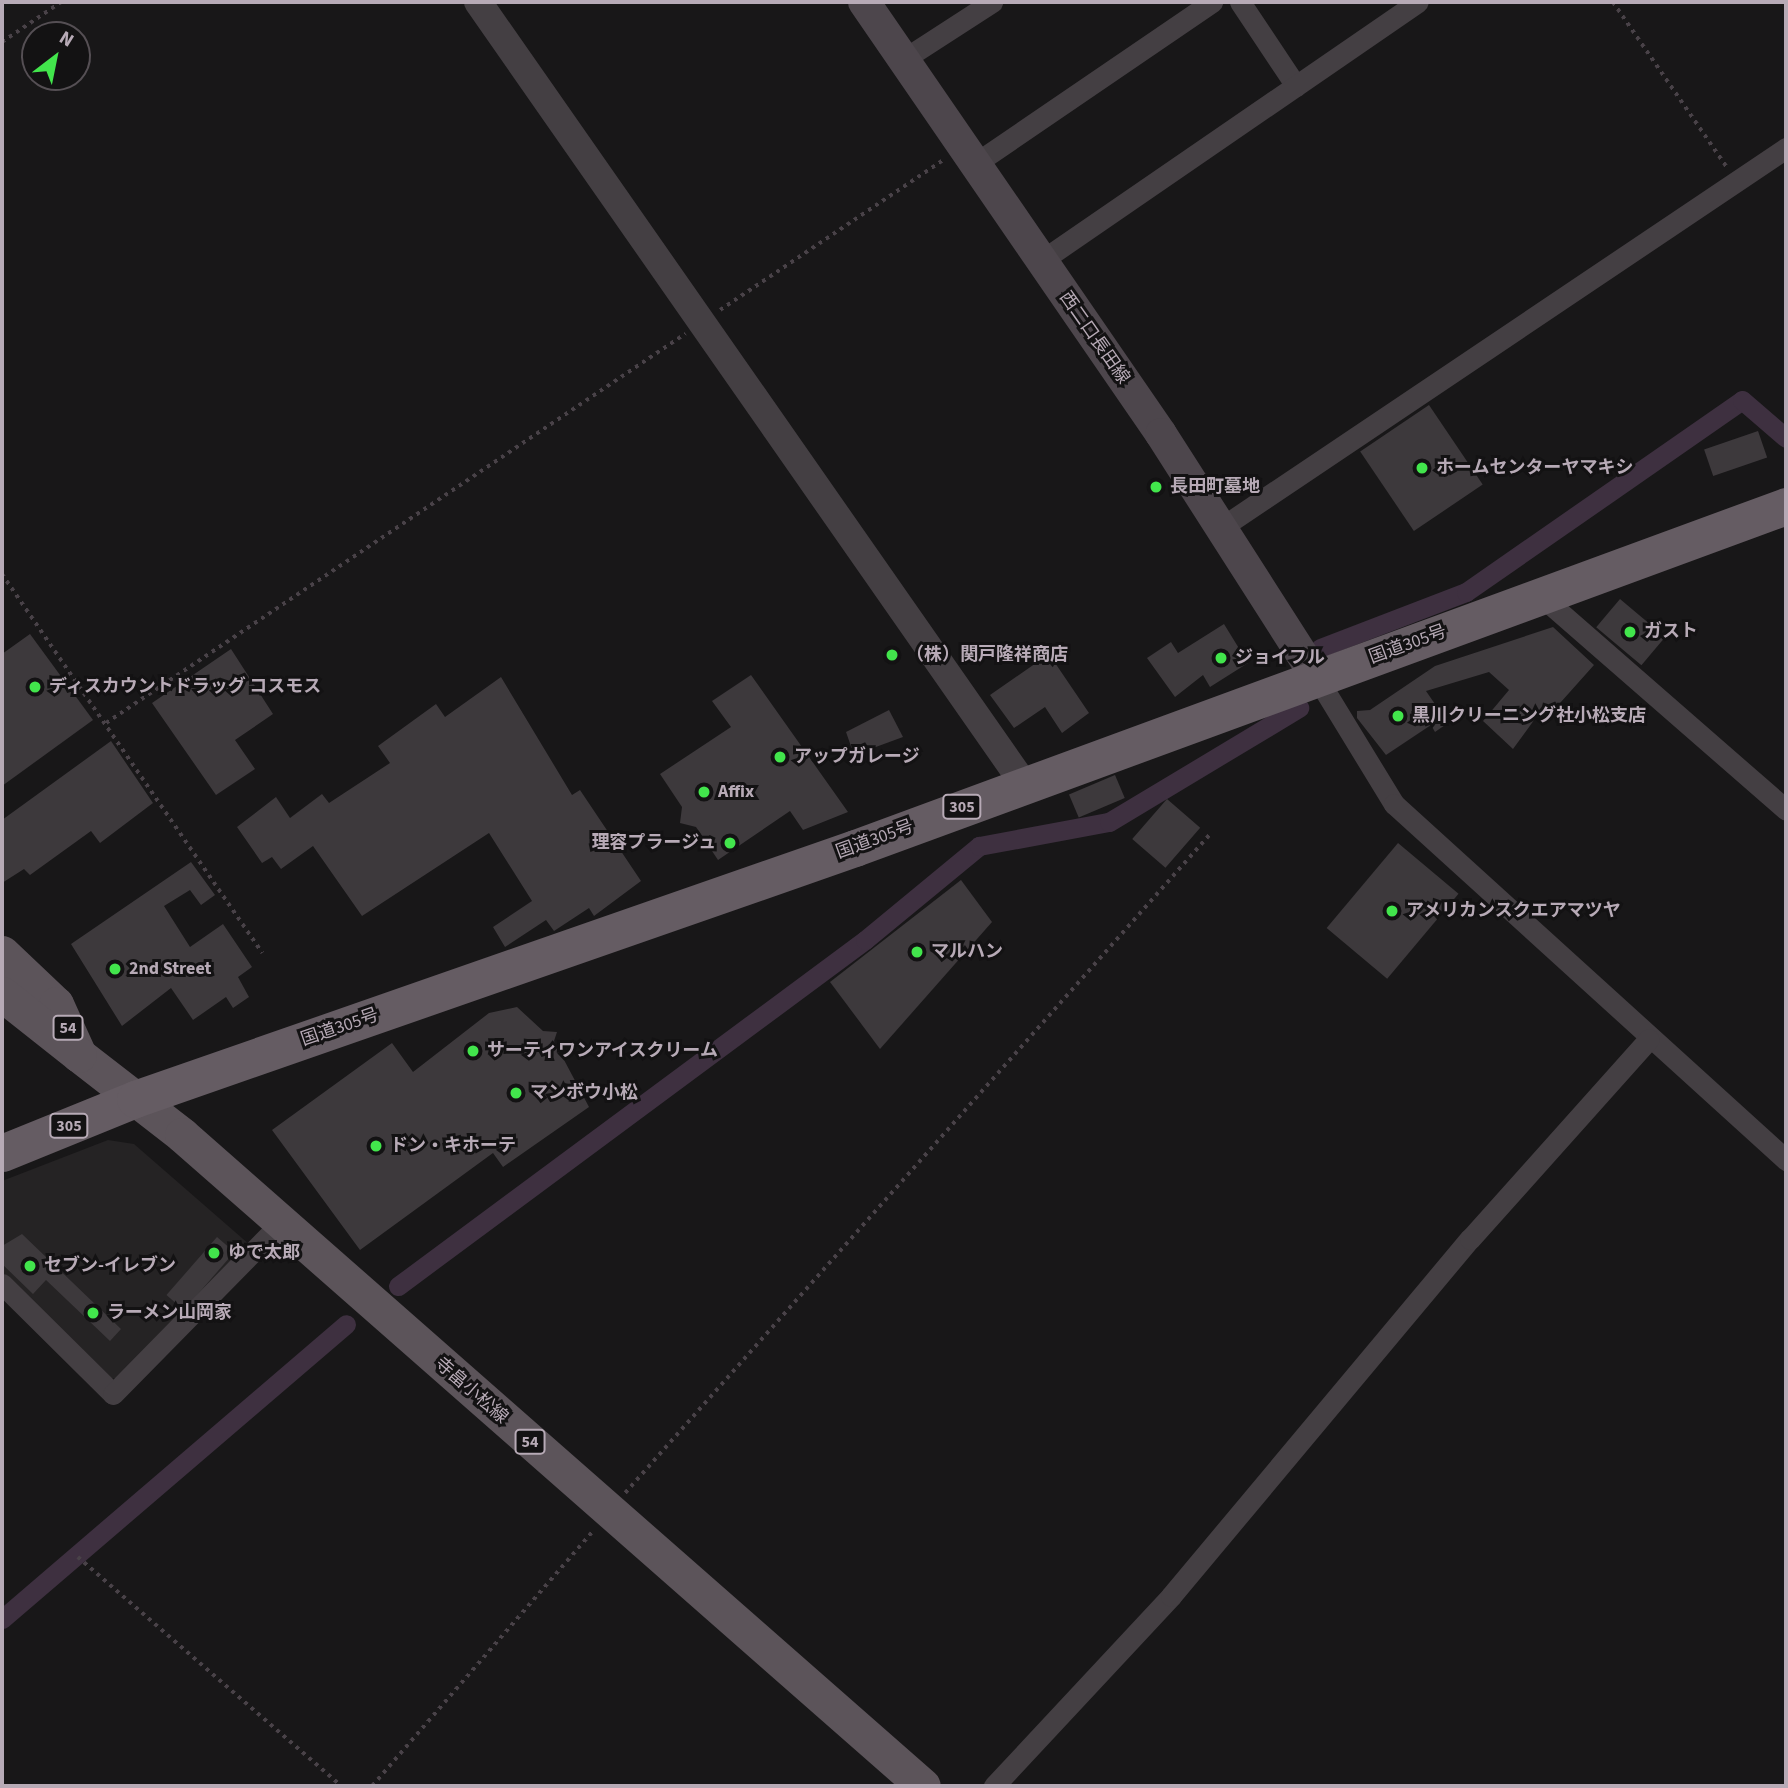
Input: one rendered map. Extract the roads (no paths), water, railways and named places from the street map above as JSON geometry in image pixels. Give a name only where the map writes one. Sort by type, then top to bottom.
[{"type":"highway","name":"国道305号","points":[[2,1153],[135,1099],[1024,784],[1786,506]]},
{"type":"main road","name":"西二口長田線","points":[[864,2],[1222,527],[1317,678]]},
{"type":"main road","name":"寺畠小松線","points":[[2,953],[56,1004],[79,1055]]},
{"type":"main road","name":"寺畠小松線","points":[[2,994],[135,1099],[618,1501],[923,1786]]},
{"type":"street","points":[[478,2],[700,324],[1024,784]]},
{"type":"street","points":[[904,59],[992,2]]},
{"type":"street","points":[[970,155],[1212,2]]},
{"type":"street","points":[[1240,2],[1296,86]]},
{"type":"street","points":[[1041,261],[1418,2]]},
{"type":"street","points":[[1222,527],[1786,148]]},
{"type":"street","points":[[1541,597],[1786,810]]},
{"type":"street","points":[[1317,678],[1394,804],[1649,1039],[1786,1160]]},
{"type":"street","points":[[994,1786],[1171,1596],[1470,1239],[1649,1039]]},
{"type":"street","points":[[2,1284],[113,1394],[281,1223]]},
{"type":"waterway","points":[[1320,648],[1466,592],[1742,400],[1786,438]]},
{"type":"waterway","points":[[398,1286],[865,940],[979,846],[1109,822],[1299,708]]},
{"type":"waterway","points":[[2,1619],[346,1324]]},
{"type":"place","name":"ホームセンターヤマキシ","points":[[1422,468]]},
{"type":"place","name":"長田町墓地","points":[[1156,487]]},
{"type":"place","name":"ガスト","points":[[1630,632]]},
{"type":"place","name":"（株）関戸隆祥商店","points":[[892,655]]},
{"type":"place","name":"ジョイフル","points":[[1221,658]]},
{"type":"place","name":"ディスカウントドラッグ コスモス","points":[[35,687]]},
{"type":"place","name":"黒川クリーニング社小松支店","points":[[1398,716]]},
{"type":"place","name":"アップガレージ","points":[[780,757]]},
{"type":"place","name":"Affix","points":[[704,792]]},
{"type":"place","name":"理容プラージュ","points":[[730,843]]},
{"type":"place","name":"アメリカンスクエアマツヤ","points":[[1392,911]]},
{"type":"place","name":"マルハン","points":[[917,952]]},
{"type":"place","name":"2nd Street","points":[[115,969]]},
{"type":"place","name":"サーティワンアイスクリーム","points":[[473,1051]]},
{"type":"place","name":"マンボウ小松","points":[[516,1093]]},
{"type":"place","name":"ドン・キホーテ","points":[[376,1146]]},
{"type":"place","name":"ゆで太郎","points":[[214,1253]]},
{"type":"place","name":"セブン-イレブン","points":[[30,1266]]},
{"type":"place","name":"ラーメン山岡家","points":[[93,1313]]}]
